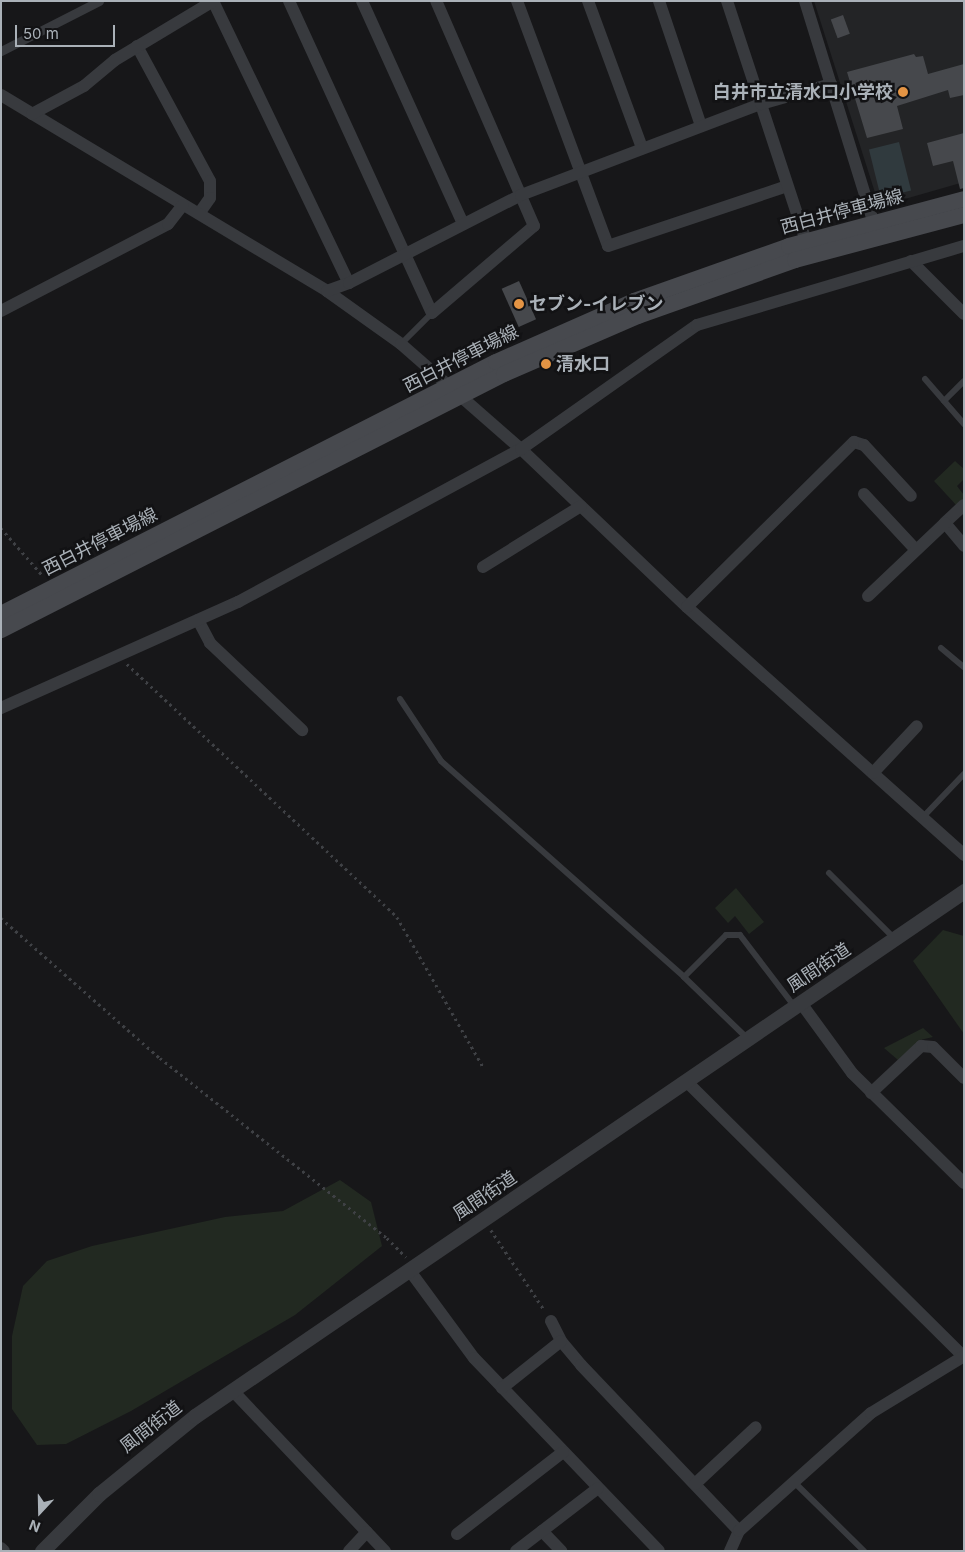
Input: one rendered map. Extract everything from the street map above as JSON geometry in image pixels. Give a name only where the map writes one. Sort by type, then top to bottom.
[{"type":"main road","name":"西白井停車場線","points":[[876,231],[964,199]]},
{"type":"main road","name":"西白井停車場線","points":[[1,614],[454,392],[504,374],[638,316],[808,249],[876,231],[964,215]]},
{"type":"main road","name":"西白井停車場線","points":[[1,630],[454,392]]},
{"type":"street","points":[[1,52],[99,1]]},
{"type":"street","points":[[32,114],[84,86],[138,46],[213,1],[349,283]]},
{"type":"street","points":[[289,1],[432,313],[534,226],[436,1]]},
{"type":"street","points":[[362,1],[463,224]]},
{"type":"street","points":[[517,1],[608,246],[787,186]]},
{"type":"street","points":[[588,1],[642,148]]},
{"type":"street","points":[[659,1],[701,126]]},
{"type":"street","points":[[727,1],[808,249]]},
{"type":"street","points":[[805,1],[876,231]]},
{"type":"street","points":[[138,46],[210,181],[210,198],[199,214]]},
{"type":"street","points":[[327,291],[349,283],[521,194],[761,104],[831,84]]},
{"type":"street","points":[[1,95],[327,291],[401,344],[521,449],[687,607],[964,855]]},
{"type":"street","points":[[1,311],[168,224],[183,205]]},
{"type":"street","points":[[1,708],[238,602],[521,449],[697,324],[964,246]]},
{"type":"street","points":[[911,261],[964,314]]},
{"type":"street","points":[[687,607],[854,442],[864,445],[911,496]]},
{"type":"street","points":[[864,494],[916,550]]},
{"type":"street","points":[[868,596],[964,505]]},
{"type":"street","points":[[483,567],[580,506]]},
{"type":"street","points":[[945,523],[964,546]]},
{"type":"street","points":[[198,620],[210,643],[302,730]]},
{"type":"street","points":[[873,773],[917,726]]},
{"type":"street","name":"風間街道","points":[[42,1551],[132,1465],[233,1391],[964,891]]},
{"type":"street","points":[[798,1005],[852,1073],[964,1183]]},
{"type":"street","points":[[871,1093],[921,1046],[932,1047],[964,1078]]},
{"type":"street","points":[[686,1081],[900,1290],[964,1356],[871,1413],[795,1483],[739,1531],[730,1551]]},
{"type":"street","points":[[412,1268],[474,1358],[659,1551]]},
{"type":"street","points":[[551,1321],[561,1341],[739,1531]]},
{"type":"street","points":[[502,1388],[561,1341]]},
{"type":"street","points":[[233,1391],[385,1551]]},
{"type":"street","points":[[695,1484],[756,1427]]},
{"type":"street","points":[[457,1534],[563,1452]]},
{"type":"street","points":[[516,1551],[598,1488]]},
{"type":"street","points":[[542,1531],[561,1551]]},
{"type":"street","points":[[349,1551],[367,1532]]},
{"type":"street","points":[[1,1548],[4,1551]]},
{"type":"lane","points":[[401,344],[432,313]]},
{"type":"lane","points":[[925,379],[964,424]]},
{"type":"lane","points":[[944,401],[964,381]]},
{"type":"lane","points":[[940,648],[964,668]]},
{"type":"lane","points":[[400,699],[441,761],[684,977],[748,1039]]},
{"type":"lane","points":[[923,817],[964,774]]},
{"type":"lane","points":[[828,874],[895,938]]},
{"type":"lane","points":[[684,977],[726,935],[740,935],[798,1005]]},
{"type":"lane","points":[[795,1483],[864,1551]]},
{"type":"path","points":[[1,528],[54,588]]},
{"type":"path","points":[[118,656],[397,917],[484,1068]]},
{"type":"path","points":[[1,918],[116,1021],[386,1238],[412,1268]]},
{"type":"path","points":[[483,1219],[551,1321]]},
{"type":"shaded area","name":"白井市立清水口小学校","points":[[814,1],[964,1],[964,182],[884,205],[878,202]]},
{"type":"shaded area","points":[[899,142],[911,191],[881,198],[869,149]]},
{"type":"shaded area","points":[[955,461],[964,469],[964,479],[957,486],[964,495],[964,501],[957,506],[934,481]]},
{"type":"shaded area","points":[[736,888],[764,922],[749,934],[735,916],[728,923],[715,908]]},
{"type":"shaded area","points":[[943,930],[964,936],[964,1034],[913,961]]},
{"type":"shaded area","points":[[923,1028],[933,1037],[920,1040],[898,1060],[884,1048]]},
{"type":"shaded area","points":[[340,1180],[371,1202],[382,1246],[295,1315],[131,1411],[66,1444],[37,1445],[12,1409],[12,1336],[23,1286],[47,1261],[92,1246],[225,1217],[283,1211]]},
{"type":"building","points":[[843,15],[850,34],[838,38],[831,19]]},
{"type":"building","points":[[914,54],[916,57],[923,56],[928,74],[964,64],[964,95],[950,98],[948,90],[897,106],[903,129],[867,138],[847,72]]},
{"type":"building","points":[[964,133],[964,188],[960,189],[953,161],[933,166],[927,143]]},
{"type":"building","name":"セブン-イレブン","points":[[519,281],[536,319],[519,327],[502,289]]},
{"type":"place","name":"白井市立清水口小学校","points":[[903,92]]},
{"type":"place","name":"セブン-イレブン","points":[[519,304]]},
{"type":"place","name":"清水口","points":[[546,364]]}]
